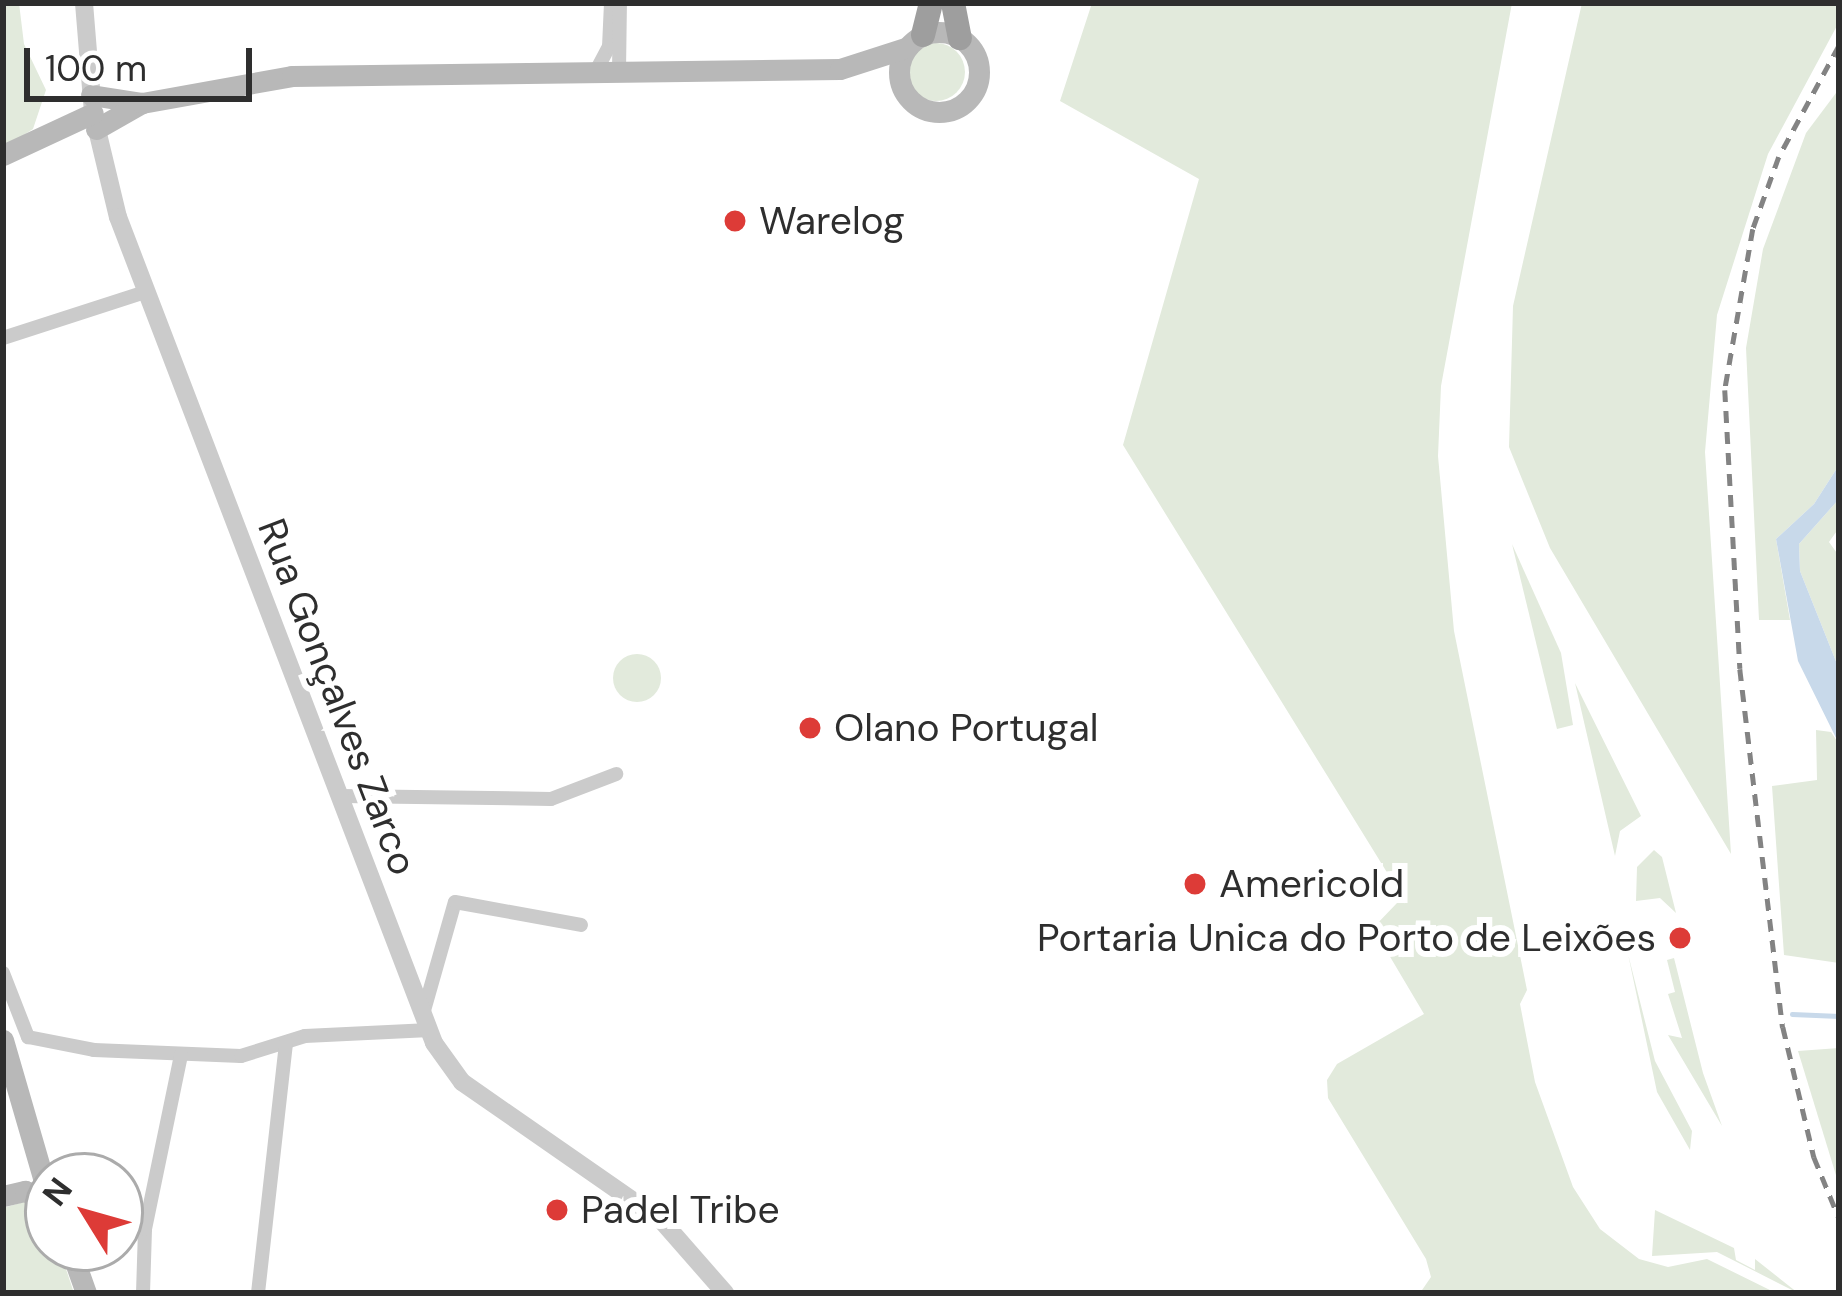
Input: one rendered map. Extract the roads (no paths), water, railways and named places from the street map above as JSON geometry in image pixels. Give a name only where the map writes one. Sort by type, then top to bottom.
[{"type":"highway","points":[[915,41],[931,3]]},
{"type":"highway","points":[[953,3],[960,38]]},
{"type":"main road","points":[[3,155],[93,112],[313,75],[840,69],[882,78],[936,112],[970,97],[977,60],[960,38],[915,41],[840,69]]},
{"type":"main road","points":[[904,92],[899,77],[915,41]]},
{"type":"main road","points":[[93,112],[142,104]]},
{"type":"main road","points":[[3,1040],[35,1152]]},
{"type":"street","name":"Rua Gonçalves Zarco","points":[[83,3],[93,112],[145,292],[427,1022],[462,1082],[662,1221],[724,1293]]},
{"type":"street","points":[[596,71],[609,46],[611,3]]},
{"type":"street","points":[[619,71],[624,45],[620,3]]},
{"type":"street","points":[[624,45],[657,71]]},
{"type":"street","points":[[3,338],[145,292]]},
{"type":"street","points":[[341,796],[551,799],[616,774]]},
{"type":"street","points":[[3,973],[28,1037],[181,1055],[242,1056],[286,1042],[427,1022],[455,902],[581,925]]},
{"type":"street","points":[[257,1293],[286,1042]]},
{"type":"street","points":[[143,1293],[145,1229],[181,1055]]},
{"type":"water","points":[[1839,465],[1839,499],[1799,544],[1800,571],[1839,669],[1839,744],[1798,661],[1776,539],[1814,504]]},
{"type":"waterway","points":[[1792,1014],[1839,1016]]},
{"type":"railway","points":[[1839,46],[1779,157],[1753,229],[1725,390],[1740,669],[1783,1027],[1814,1157],[1839,1218]]},
{"type":"place","name":"Warelog","points":[[735,221]]},
{"type":"place","name":"Olano Portugal","points":[[810,728]]},
{"type":"place","name":"Americold","points":[[1195,884]]},
{"type":"place","name":"Portaria Unica do Porto de Leixões","points":[[1680,938]]},
{"type":"place","name":"Padel Tribe","points":[[557,1210]]}]
